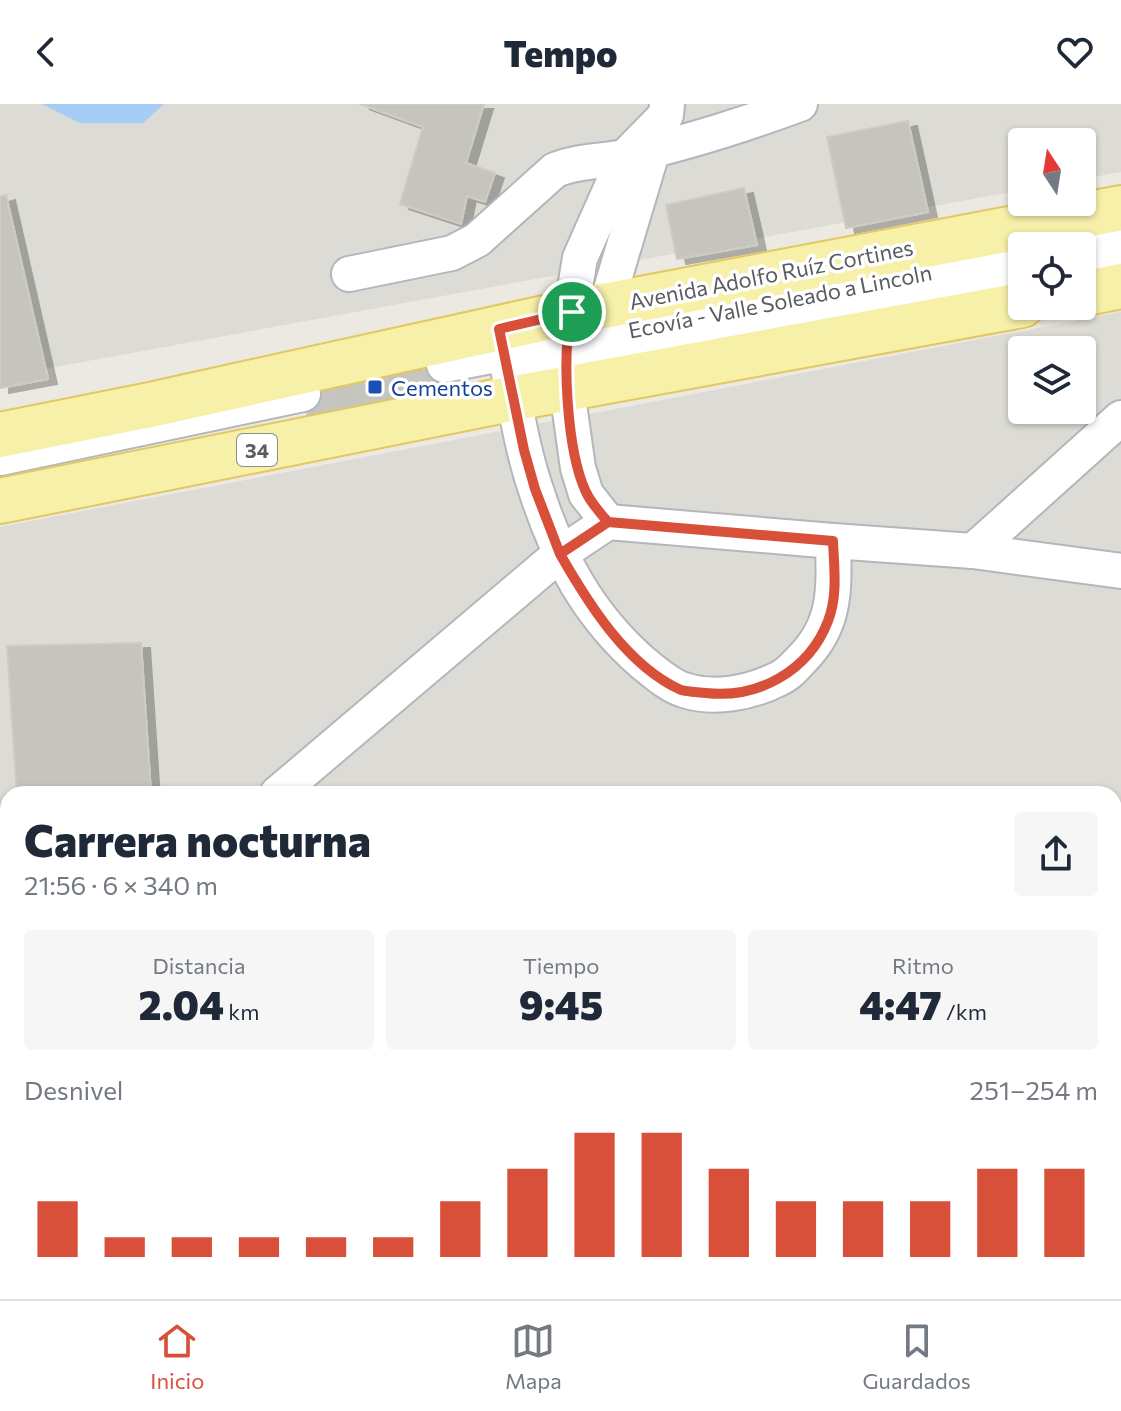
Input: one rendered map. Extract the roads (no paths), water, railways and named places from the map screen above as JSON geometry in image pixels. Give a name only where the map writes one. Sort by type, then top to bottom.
[{"type":"main road","name":"Avenida Adolfo Ruíz Cortines","points":[[0,501],[507,365],[575,343],[1121,208]]},
{"type":"main road","points":[[1096,291],[1121,286]]},
{"type":"main road","name":"Avenida Adolfo Ruíz Cortines","points":[[0,435],[150,405],[507,365],[575,343],[1008,306]]},
{"type":"lane","points":[[608,522],[594,505],[582,482],[575,343],[639,153],[666,115],[667,104]]},
{"type":"lane","points":[[349,274],[452,253],[477,240],[555,170],[571,163],[639,153],[733,129],[800,104]]},
{"type":"lane","points":[[1096,240],[1121,235]]},
{"type":"lane","name":"Ecovía - Valle Soleado a Lincoln","points":[[575,343],[1008,257]]},
{"type":"lane","points":[[1096,265],[1121,260]]},
{"type":"lane","points":[[575,343],[1008,281]]},
{"type":"lane","points":[[447,378],[507,365],[524,450],[560,554],[593,610],[628,650],[683,690],[720,695],[757,689],[786,675],[812,649],[828,621],[834,599],[833,541]]},
{"type":"lane","points":[[0,458],[305,406],[0,481]]},
{"type":"lane","points":[[973,551],[1121,418]]},
{"type":"lane","points":[[286,786],[560,554],[608,522],[973,551],[1119,568]]},
{"type":"water","points":[[42,104],[164,104],[143,123],[80,123]]},
{"type":"tunnel","points":[[303,394],[444,365]]},
{"type":"place","name":"Cementos","points":[[375,387]]}]
